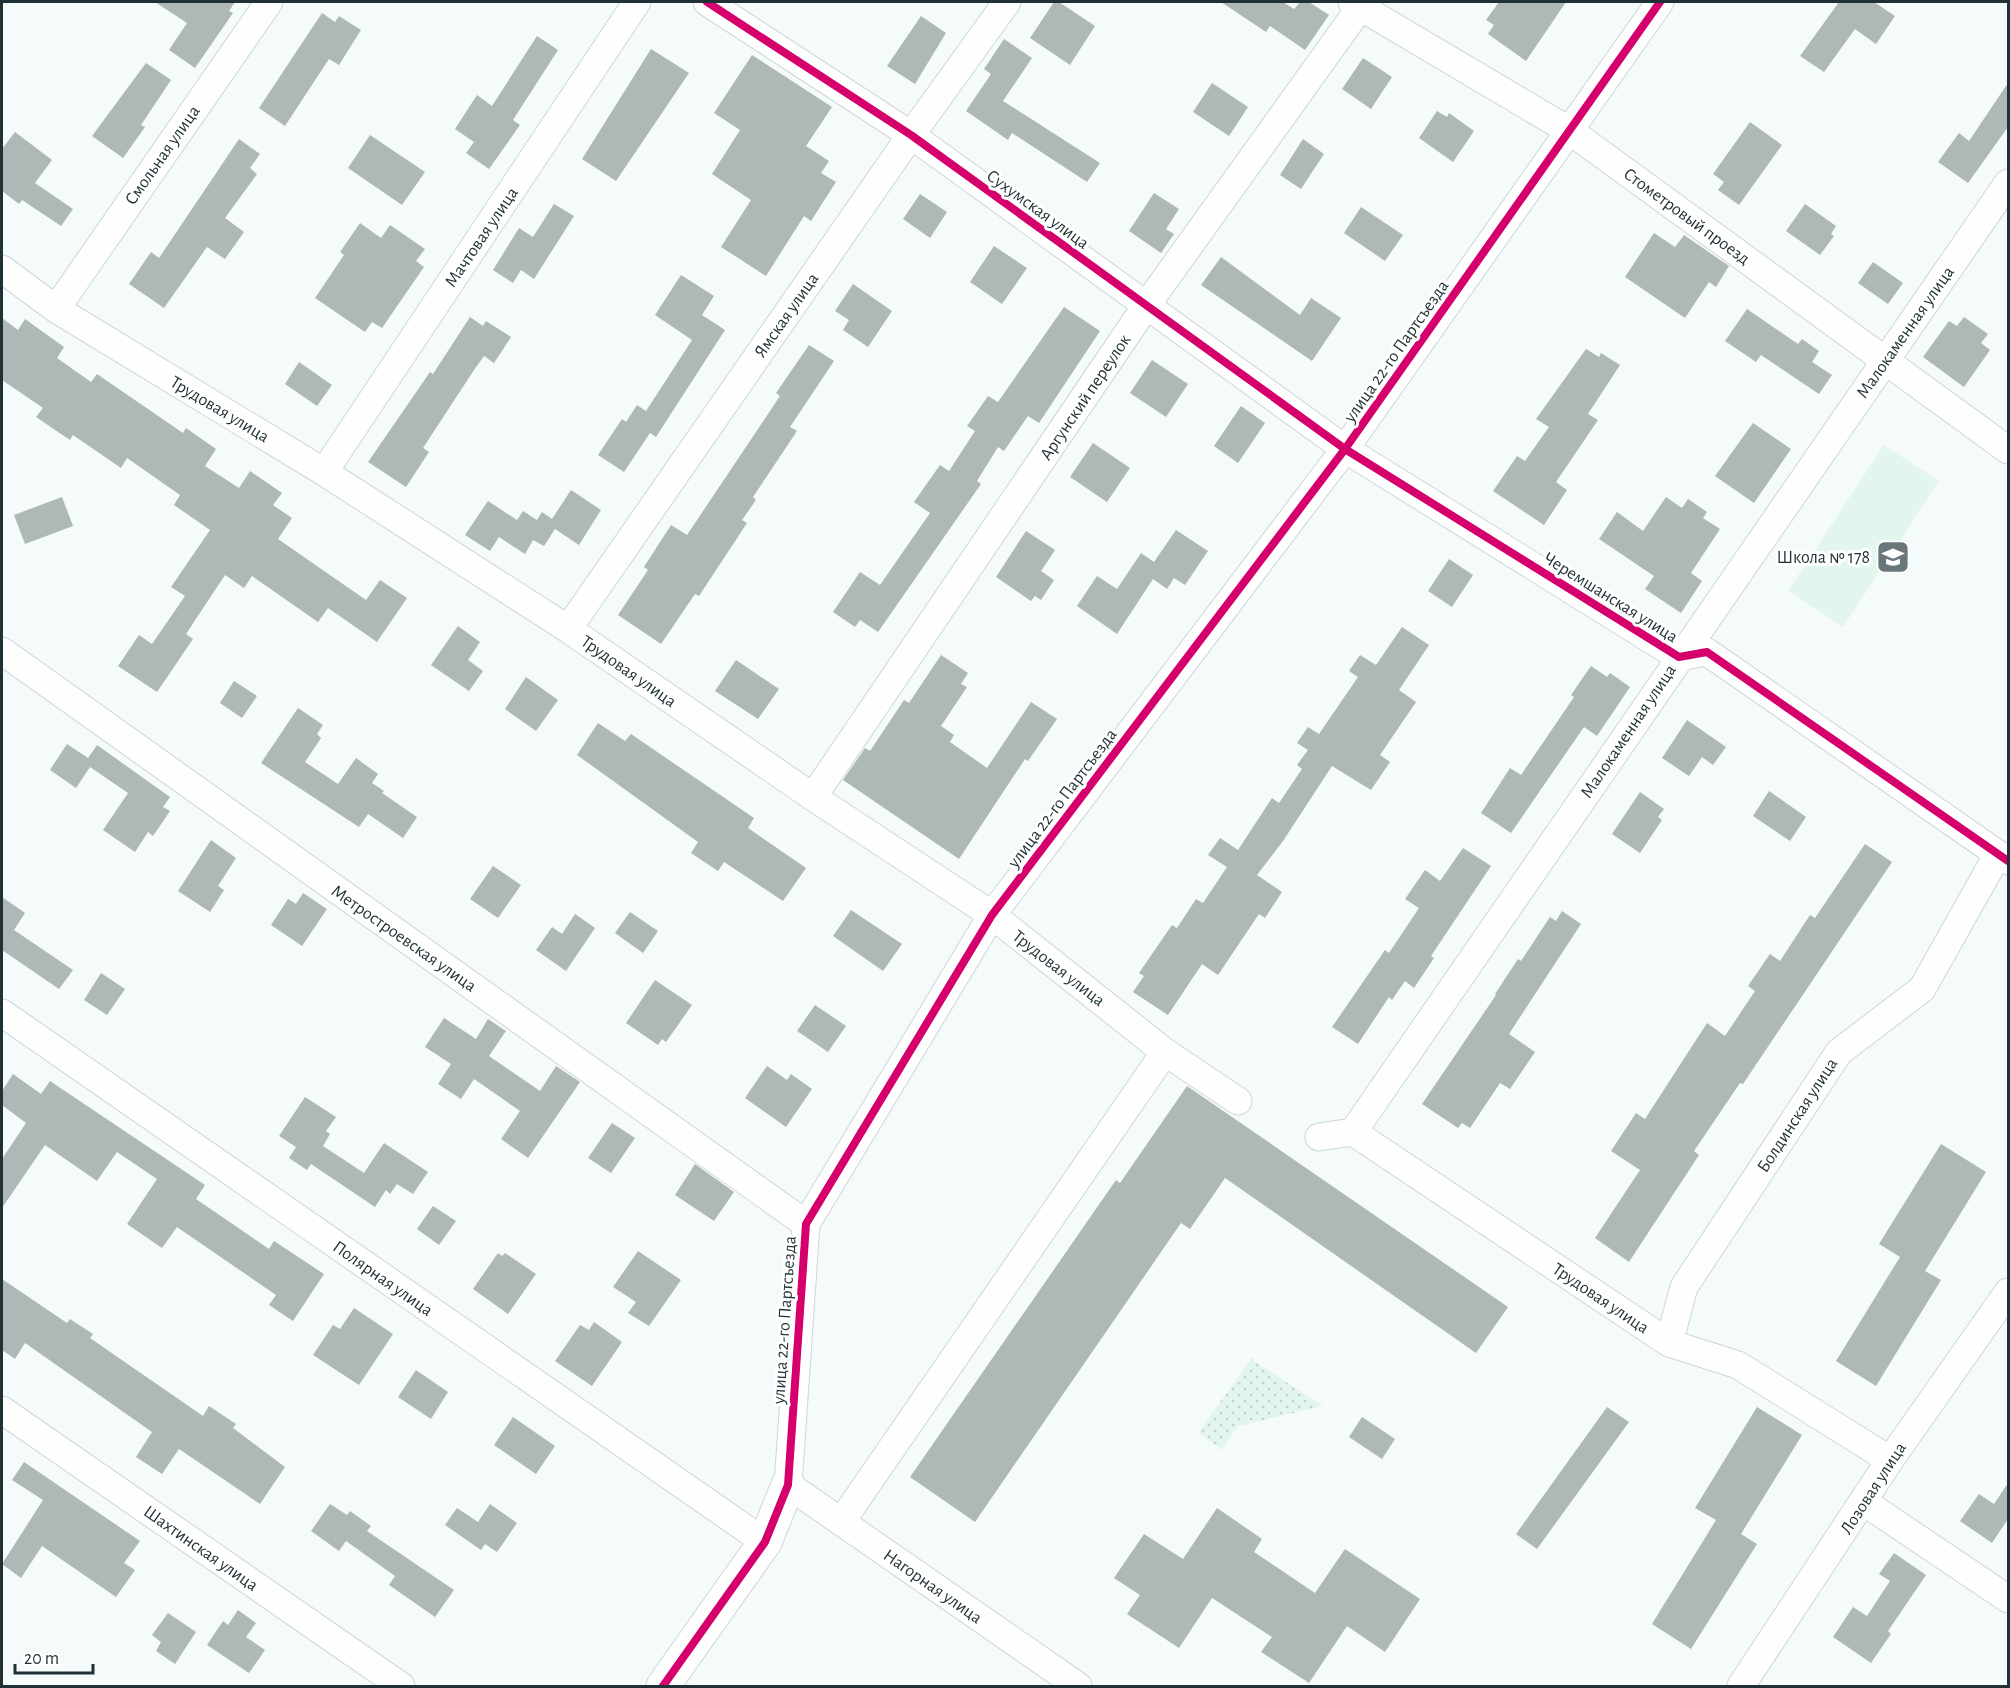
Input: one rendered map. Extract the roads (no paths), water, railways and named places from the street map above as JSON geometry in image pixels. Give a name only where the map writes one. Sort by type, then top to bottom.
[{"type":"street","name":"Смольная улица","points":[[56,309],[269,2]]},
{"type":"street","name":"Мачтовая улица","points":[[324,472],[637,2]]},
{"type":"street","name":"Сухумская улица","points":[[706,2],[911,135],[1345,449]]},
{"type":"street","name":"Ямская улица","points":[[568,629],[911,135],[1007,2]]},
{"type":"street","name":"улица 22-го Партсъезда","points":[[663,1686],[765,1542],[788,1485],[806,1224],[992,915],[1345,449],[1660,2]]},
{"type":"street","name":"Стометровый проезд","points":[[1359,3],[1570,131],[2008,450]]},
{"type":"street","name":"Аргунский переулок","points":[[813,797],[1146,306],[1359,3]]},
{"type":"street","name":"Малокаменная улица","points":[[1353,1132],[2008,183]]},
{"type":"street","name":"Трудовая улица","points":[[2,269],[56,309],[324,472],[568,629],[813,797],[992,915],[1165,1052],[1238,1101]]},
{"type":"street","name":"Черемшанская улица","points":[[1345,449],[1679,657],[1707,652],[2003,857]]},
{"type":"street","name":"Метростроевская улица","points":[[2,651],[806,1224]]},
{"type":"street","name":"Болдинская улица","points":[[1669,1343],[1684,1287],[1839,1052],[1922,989],[2003,857]]},
{"type":"street","name":"Полярная улица","points":[[2,1013],[765,1542]]},
{"type":"street","points":[[841,1522],[1165,1052]]},
{"type":"street","name":"Трудовая улица","points":[[1353,1132],[1669,1343],[1738,1365],[1890,1460]]},
{"type":"street","points":[[1319,1137],[1353,1132]]},
{"type":"street","name":"Лозовая улица","points":[[1741,1686],[1890,1460],[2008,1292]]},
{"type":"street","name":"Шахтинская улица","points":[[2,1410],[401,1686]]},
{"type":"street","name":"Нагорная улица","points":[[788,1485],[1078,1686]]},
{"type":"street","points":[[1864,1502],[2008,1599]]},
{"type":"place","name":"Школа № 178","points":[[1893,557]]}]
